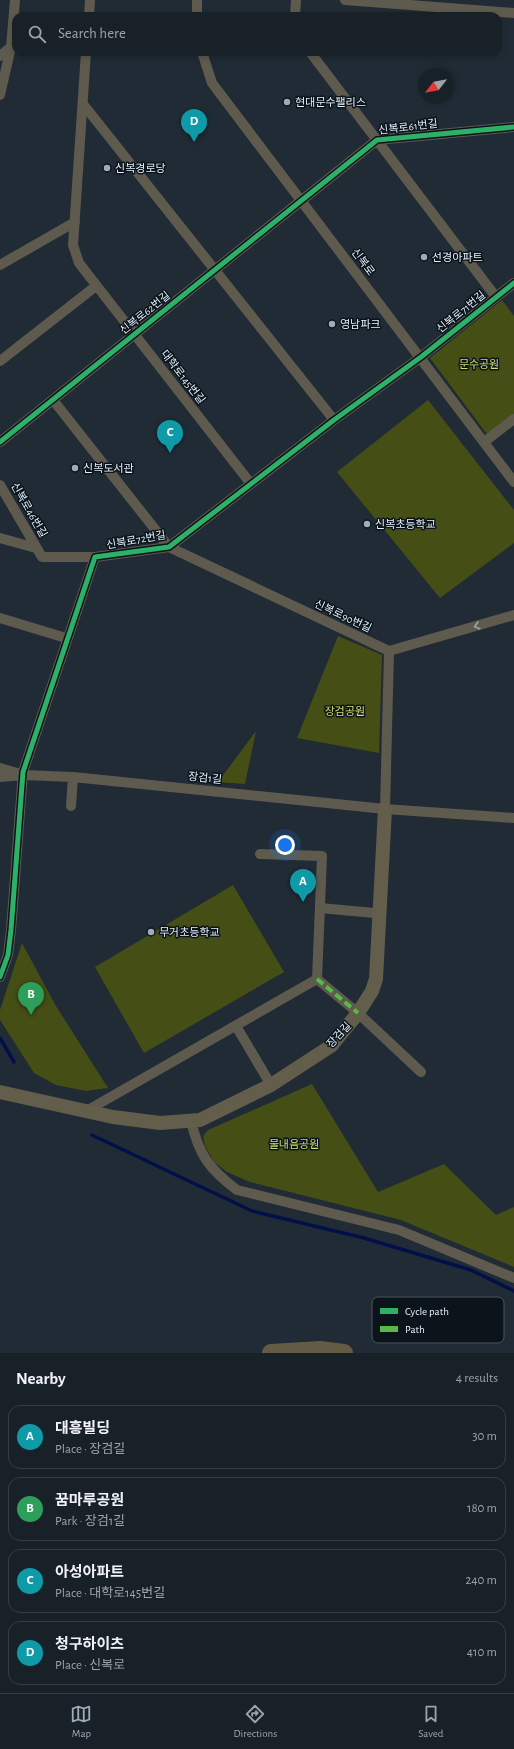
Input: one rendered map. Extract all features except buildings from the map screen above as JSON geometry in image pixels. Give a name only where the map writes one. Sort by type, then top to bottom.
[{"type":"highway","points":[[271,1353],[320,1350],[344,1353]]},
{"type":"main road","name":"장검길","points":[[0,1092],[88,1110],[113,1117],[160,1123],[200,1120],[271,1085],[331,1046],[358,1013],[372,991],[376,979],[385,809]]},
{"type":"street","points":[[14,12],[15,0]]},
{"type":"street","points":[[89,12],[90,0]]},
{"type":"street","points":[[197,0],[197,12]]},
{"type":"street","points":[[296,0],[296,12]]},
{"type":"street","points":[[345,0],[501,12]]},
{"type":"street","points":[[502,12],[514,13]]},
{"type":"street","points":[[0,95],[11,47],[12,35]]},
{"type":"street","points":[[0,55],[11,47]]},
{"type":"street","name":"대학로145번길","points":[[86,56],[73,245],[79,263],[251,484]]},
{"type":"street","name":"신복로","points":[[203,56],[212,83],[421,357],[514,482]]},
{"type":"street","points":[[313,56],[496,297]]},
{"type":"street","points":[[83,104],[334,420]]},
{"type":"street","name":"신복로61번길","points":[[301,200],[377,140],[514,127]]},
{"type":"street","name":"신복로62번길","points":[[0,442],[301,200]]},
{"type":"street","points":[[0,265],[75,222]]},
{"type":"street","name":"신복로71번길","points":[[421,357],[514,283]]},
{"type":"street","points":[[0,361],[96,286]]},
{"type":"street","name":"신복로72번길","points":[[0,538],[36,548],[42,557],[95,557],[169,547],[334,420],[421,357]]},
{"type":"street","name":"신복로72번길","points":[[53,400],[141,514],[169,547]]},
{"type":"street","points":[[484,442],[514,419]]},
{"type":"street","name":"신복로46번길","points":[[0,485],[36,548]]},
{"type":"street","name":"신복로90번길","points":[[169,547],[389,651]]},
{"type":"street","name":"신복로72번길","points":[[23,775],[66,638],[95,557]]},
{"type":"street","points":[[514,615],[389,651],[385,809],[514,818]]},
{"type":"street","points":[[0,618],[66,638]]},
{"type":"street","name":"장검1길","points":[[0,768],[23,775]]},
{"type":"street","points":[[0,977],[8,955],[11,930],[23,775]]},
{"type":"street","name":"장검1길","points":[[0,777],[23,775],[73,777],[385,809]]},
{"type":"street","points":[[71,806],[73,777]]},
{"type":"street","points":[[260,854],[322,856],[317,979]]},
{"type":"street","points":[[320,908],[374,912]]},
{"type":"street","points":[[317,979],[358,1013],[421,1072]]},
{"type":"street","points":[[88,1110],[317,979]]},
{"type":"street","points":[[236,1026],[271,1085]]},
{"type":"street","points":[[191,1121],[196,1144],[200,1152],[218,1176],[237,1190],[399,1230],[514,1278]]},
{"type":"green space","name":"문수공원","points":[[502,300],[514,316],[514,416],[493,432],[486,433],[430,358]]},
{"type":"green space","points":[[428,400],[514,510],[514,543],[440,598],[337,472]]},
{"type":"green space","name":"장검공원","points":[[338,636],[382,655],[379,753],[297,738]]},
{"type":"green space","points":[[256,731],[245,784],[218,782]]},
{"type":"green space","points":[[233,885],[284,972],[144,1053],[95,967]]},
{"type":"green space","points":[[22,943],[56,1006],[108,1088],[86,1091],[56,1085],[34,1073],[0,1020],[0,1010]]},
{"type":"green space","name":"물내음공원","points":[[312,1084],[378,1192],[444,1164],[496,1215],[514,1207],[514,1267],[401,1220],[250,1182],[227,1172],[214,1162],[205,1146],[203,1136],[208,1130]]},
{"type":"waterway","points":[[0,1038],[14,1062]]},
{"type":"waterway","points":[[92,1135],[252,1211],[364,1238],[471,1270],[514,1291]]},
{"type":"marked path","points":[[317,979],[358,1013]]},
{"type":"cycle path","points":[[0,442],[377,140],[514,127]]},
{"type":"cycle path","points":[[0,977],[8,955],[11,930],[23,772],[95,557],[169,547],[334,420],[421,357],[514,283]]},
{"type":"place","name":"현대문수팰리스","points":[[287,102]]},
{"type":"place","name":"청구하이츠","points":[[194,142]]},
{"type":"place","name":"신복경로당","points":[[107,168]]},
{"type":"place","name":"선경아파트","points":[[424,257]]},
{"type":"place","name":"영남파크","points":[[332,324]]},
{"type":"place","name":"아성아파트","points":[[170,453]]},
{"type":"place","name":"신복도서관","points":[[75,468]]},
{"type":"place","name":"신복초등학교","points":[[367,524]]},
{"type":"place","name":"대흥빌딩","points":[[303,902]]},
{"type":"place","name":"무거초등학교","points":[[151,932]]},
{"type":"place","name":"꿈마루공원","points":[[31,1015]]}]
